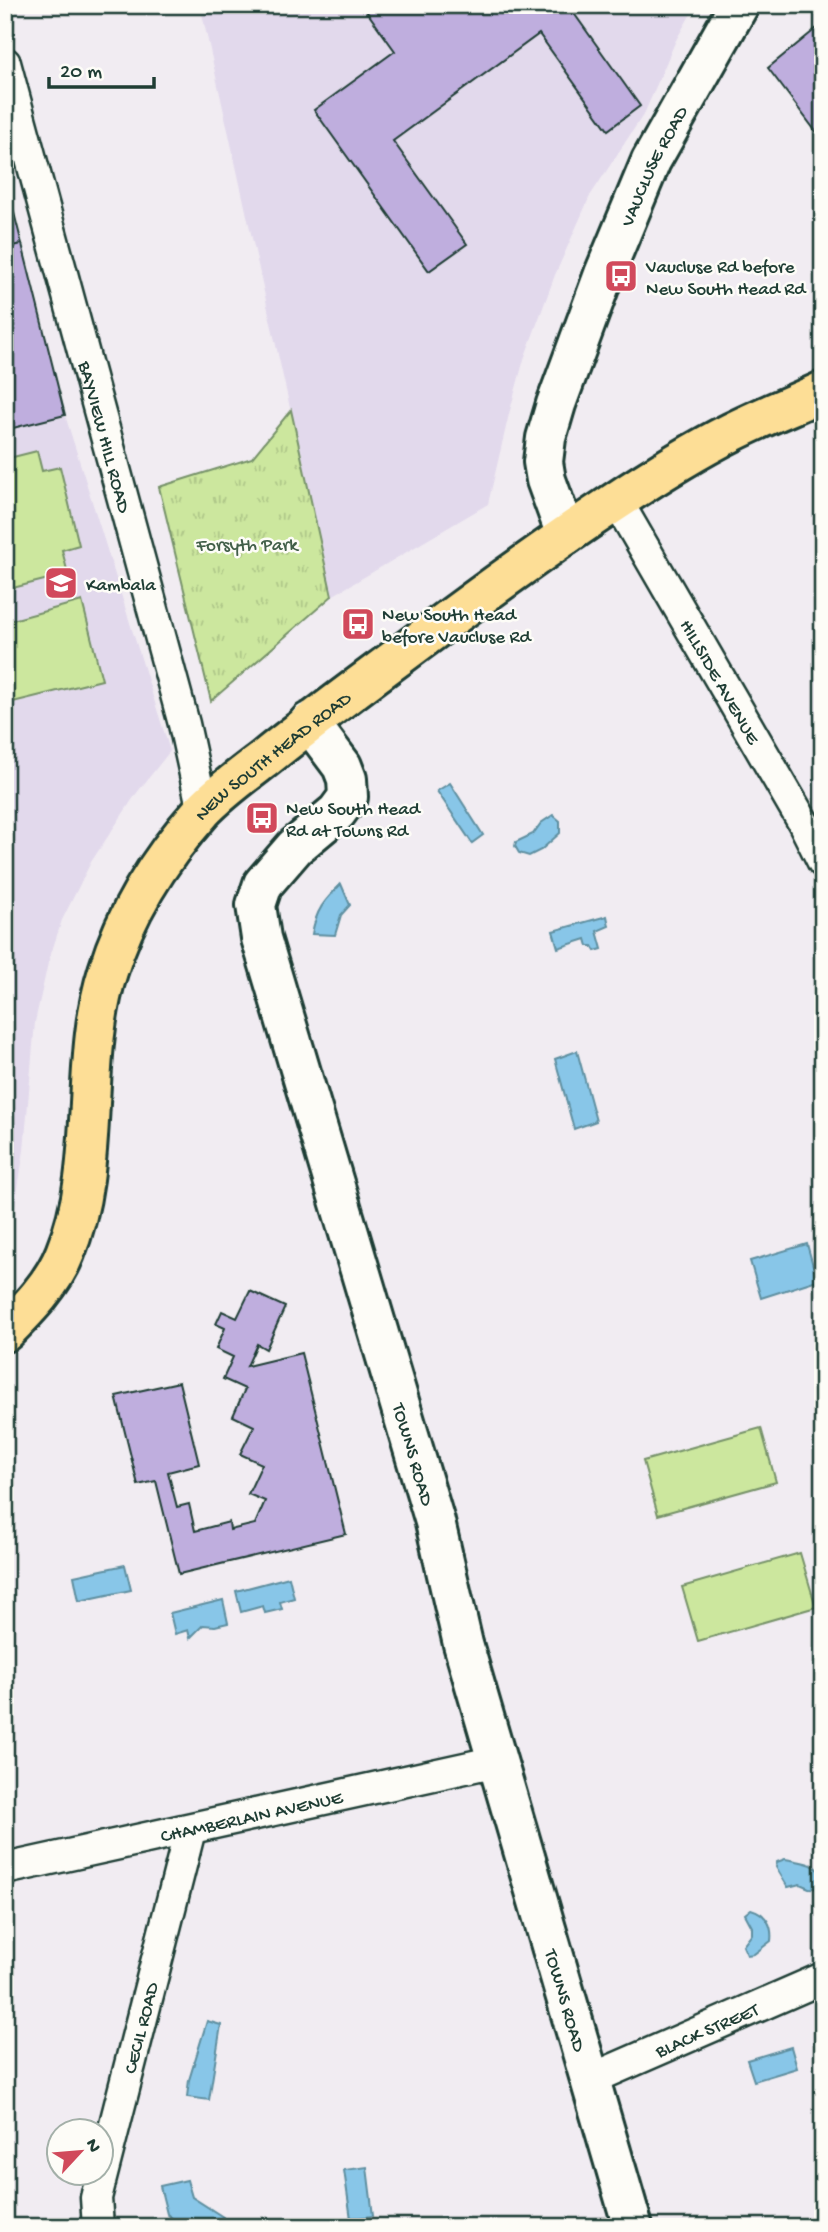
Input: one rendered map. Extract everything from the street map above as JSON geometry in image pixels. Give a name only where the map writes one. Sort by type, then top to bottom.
[{"type":"main road","name":"NEW SOUTH HEAD ROAD","points":[[5,1332],[47,1286],[65,1255],[77,1216],[84,1168],[94,1037],[107,972],[127,922],[147,885],[202,811],[220,793],[309,722],[565,535],[659,473],[732,432],[823,391]]},
{"type":"street","name":"VAUCLUSE ROAD","points":[[565,535],[546,480],[543,462],[546,438],[556,404],[604,274],[651,161],[738,5]]},
{"type":"street","name":"BAYVIEW HILL ROAD","points":[[5,63],[177,698],[202,811]]},
{"type":"street","name":"HILLSIDE AVENUE","points":[[617,501],[797,811],[823,862]]},
{"type":"street","name":"TOWNS ROAD","points":[[309,722],[342,766],[347,779],[348,797],[337,812],[295,847],[263,884],[256,905],[261,938],[435,1522],[463,1644],[633,2227]]},
{"type":"street","name":"CHAMBERLAIN AVENUE","points":[[5,1869],[497,1761]]},
{"type":"street","name":"CECIL ROAD","points":[[98,2227],[96,2198],[190,1830]]},
{"type":"street","name":"BLACK STREET","points":[[589,2080],[823,1978]]},
{"type":"shaded area","points":[[200,5],[696,5],[676,40],[645,112],[590,196],[555,275],[524,359],[488,504],[332,596]]},
{"type":"shaded area","name":"Kambala","points":[[5,178],[65,415],[170,751],[136,794],[91,862],[62,920],[48,963],[35,1022],[24,1150],[15,1207],[5,1223]]},
{"type":"green space","name":"Forsyth Park","points":[[291,410],[332,596],[211,701],[159,487],[252,458]]},
{"type":"green space","points":[[37,451],[42,471],[60,467],[79,545],[62,550],[68,574],[5,590],[5,459]]},
{"type":"green space","points":[[82,601],[102,680],[5,704],[5,622]]},
{"type":"green space","points":[[761,1428],[776,1482],[658,1515],[643,1461]]},
{"type":"green space","points":[[800,1553],[816,1607],[698,1641],[682,1587]]},
{"type":"water","points":[[450,783],[483,835],[472,843],[437,791]]},
{"type":"water","points":[[553,815],[560,821],[560,833],[541,850],[529,856],[519,853],[516,842],[533,834],[541,823]]},
{"type":"water","points":[[341,884],[350,905],[341,915],[335,935],[312,934],[322,906]]},
{"type":"water","points":[[607,916],[609,926],[597,931],[602,949],[595,951],[592,946],[588,946],[586,939],[558,948],[553,931]]},
{"type":"water","points":[[577,1051],[596,1121],[574,1129],[555,1059]]},
{"type":"water","points":[[807,1244],[817,1280],[761,1298],[750,1261]]},
{"type":"water","points":[[125,1565],[131,1590],[79,1601],[74,1576]]},
{"type":"water","points":[[289,1577],[294,1598],[280,1602],[282,1609],[265,1613],[263,1606],[241,1612],[236,1591]]},
{"type":"water","points":[[223,1600],[228,1623],[203,1625],[190,1638],[188,1630],[175,1634],[170,1613]]},
{"type":"water","points":[[785,1859],[812,1865],[820,1873],[823,1889],[800,1884],[788,1887],[776,1867],[777,1862]]},
{"type":"water","points":[[751,1909],[767,1921],[771,1930],[771,1941],[754,1954],[747,1955],[743,1946],[752,1934],[752,1927],[745,1914]]},
{"type":"water","points":[[207,2021],[221,2025],[209,2100],[187,2097],[189,2080]]},
{"type":"water","points":[[791,2047],[797,2068],[754,2081],[747,2060]]},
{"type":"water","points":[[367,2167],[373,2216],[351,2219],[344,2170]]},
{"type":"water","points":[[187,2180],[192,2197],[223,2217],[217,2227],[183,2227],[167,2214],[160,2186]]},
{"type":"building","points":[[362,5],[568,5],[640,106],[608,130],[539,34],[393,141],[467,244],[429,271],[314,110],[395,51]]},
{"type":"building","points":[[823,23],[823,141],[768,68]]},
{"type":"building","points":[[5,178],[22,244],[5,248]]},
{"type":"building","points":[[22,244],[65,415],[5,430],[5,248]]},
{"type":"building","points":[[250,1291],[285,1307],[266,1349],[257,1344],[247,1366],[301,1353],[346,1534],[179,1574],[156,1481],[138,1485],[116,1396],[179,1382],[199,1464],[168,1472],[177,1507],[189,1504],[195,1531],[229,1522],[230,1530],[255,1524],[265,1501],[248,1494],[262,1464],[240,1454],[254,1426],[233,1416],[245,1389],[223,1379],[233,1357],[216,1349],[225,1328],[216,1324],[222,1311],[237,1318]]},
{"type":"place","name":"Vaucluse Rd before New South Head Rd","points":[[621,276]]},
{"type":"place","name":"Kambala","points":[[61,583]]},
{"type":"place","name":"New South Head before Vaucluse Rd","points":[[358,624]]},
{"type":"place","name":"New South Head Rd at Towns Rd","points":[[262,818]]}]
